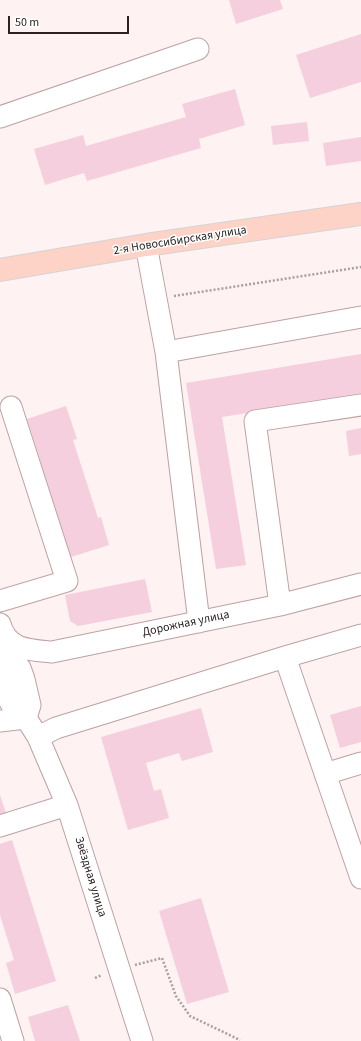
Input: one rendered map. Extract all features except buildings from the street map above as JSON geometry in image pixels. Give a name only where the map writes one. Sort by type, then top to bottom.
[{"type":"main road","name":"2-я Новосибирская улица","points":[[0,270],[146,246],[361,214]]},
{"type":"street","points":[[0,117],[198,49]]},
{"type":"street","points":[[146,246],[166,352],[199,622]]},
{"type":"street","points":[[166,352],[361,317]]},
{"type":"street","points":[[280,605],[255,421],[361,405]]},
{"type":"street","points":[[0,601],[67,581],[11,407]]},
{"type":"street","name":"Дорожная улица","points":[[9,649],[52,652],[280,605],[361,584]]},
{"type":"street","points":[[0,624],[9,649],[20,668],[27,689],[30,705],[26,718],[0,721]]},
{"type":"street","points":[[38,737],[56,728],[285,656],[361,635]]},
{"type":"street","name":"Звёздная улица","points":[[9,649],[3,672],[8,698],[14,709],[26,718],[38,737],[67,805],[142,1041]]},
{"type":"street","points":[[285,656],[361,878]]},
{"type":"street","points":[[325,774],[361,763]]},
{"type":"street","points":[[0,826],[67,805]]},
{"type":"street","points":[[0,999],[14,1041]]},
{"type":"path","points":[[156,299],[361,267]]},
{"type":"path","points":[[95,978],[162,958],[176,996],[190,1016],[240,1040]]}]
